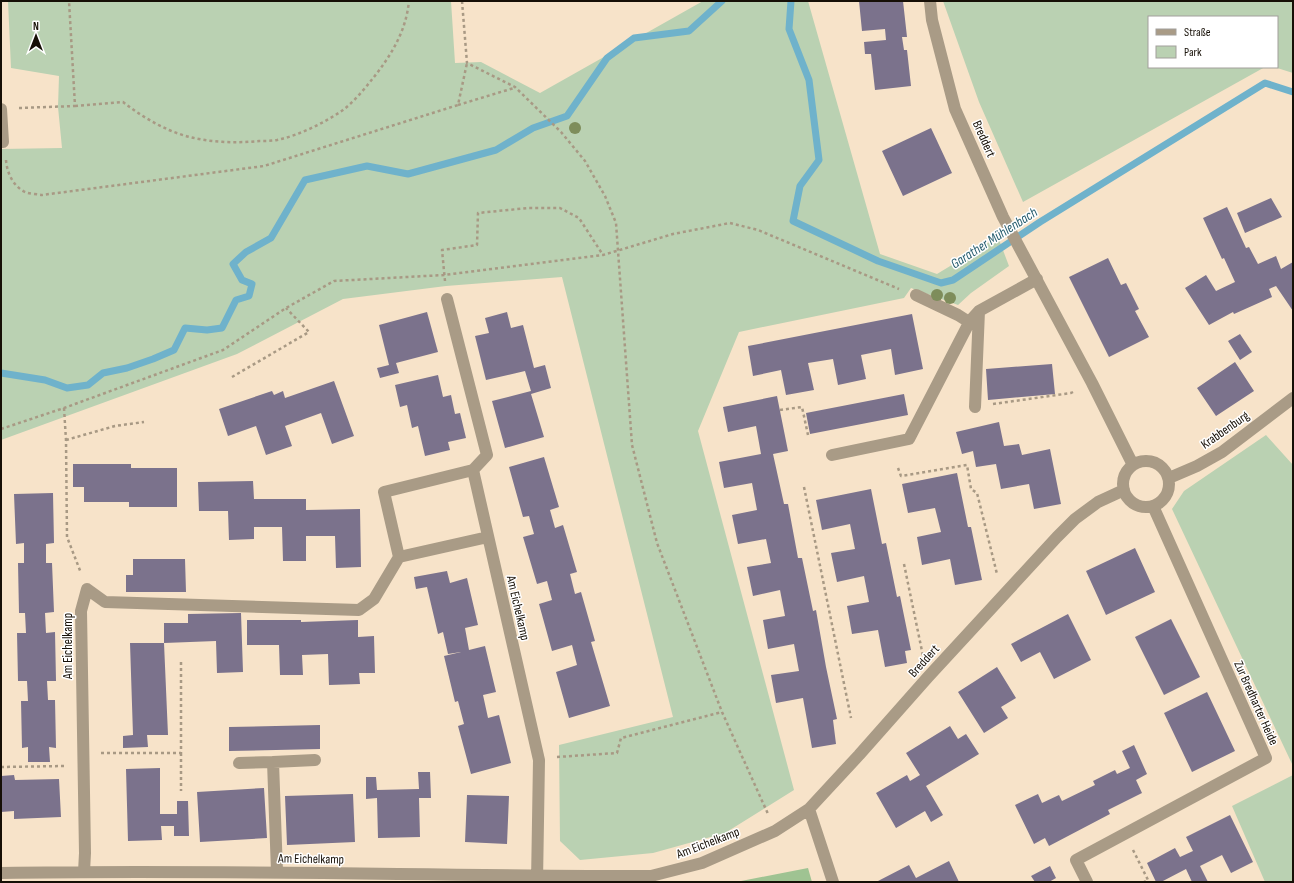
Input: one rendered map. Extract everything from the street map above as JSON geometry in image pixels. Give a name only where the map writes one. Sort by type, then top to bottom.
[{"type":"street","name":"Breddert","points":[[930,1],[932,20],[955,109],[1003,217],[1092,383],[1133,466]]},
{"type":"street","points":[[1,109],[2,142]]},
{"type":"street","points":[[832,454],[909,440],[969,322],[979,311],[1037,279]]},
{"type":"street","points":[[916,295],[958,315],[969,322]]},
{"type":"street","points":[[87,588],[105,602],[359,610],[374,600],[399,557],[384,492],[473,470],[487,455],[447,299]]},
{"type":"street","points":[[975,407],[979,311]]},
{"type":"street","name":"Krabbenburg","points":[[1169,478],[1197,466],[1222,452],[1293,398]]},
{"type":"street","points":[[1147,461],[1155,463],[1162,467],[1169,478],[1167,495],[1162,501],[1153,506],[1140,506],[1133,503],[1128,498],[1124,490],[1123,483],[1125,476],[1133,466],[1140,462],[1147,461]]},
{"type":"street","name":"Am Eichelkamp","points":[[473,470],[539,760],[537,879]]},
{"type":"street","name":"Breddert","points":[[809,809],[928,677],[1066,528],[1075,519],[1098,502],[1124,490]]},
{"type":"street","name":"Zur Bredharter Heide","points":[[1087,882],[1076,860],[1266,758],[1153,506]]},
{"type":"street","points":[[399,557],[488,537]]},
{"type":"street","name":"Am Eichelkamp","points":[[84,872],[86,853],[81,611],[87,588]]},
{"type":"street","points":[[239,763],[315,760]]},
{"type":"street","points":[[273,762],[277,872]]},
{"type":"street","points":[[809,809],[833,882]]},
{"type":"street","name":"Am Eichelkamp","points":[[1,873],[277,872],[537,879],[651,876],[702,863],[775,830],[809,809]]},
{"type":"path","points":[[69,1],[75,106]]},
{"type":"path","points":[[15,108],[75,106],[123,102],[137,113],[169,130],[193,138],[216,142],[240,143],[277,140],[318,124],[344,109],[359,94],[395,48],[400,38],[409,1]]},
{"type":"path","points":[[458,105],[467,64],[462,1]]},
{"type":"path","points":[[467,64],[515,87],[561,132],[585,161],[605,196],[616,223],[632,445],[657,543],[722,712],[768,813]]},
{"type":"path","points":[[2,142],[7,169],[12,181],[25,192],[42,195],[264,166],[515,87]]},
{"type":"path","points":[[444,275],[442,250],[477,245],[478,213],[528,208],[560,208],[579,218],[602,255]]},
{"type":"path","points":[[232,376],[309,332],[286,308]]},
{"type":"path","points":[[975,407],[1071,393],[1079,389]]},
{"type":"path","points":[[780,410],[802,407],[808,435]]},
{"type":"path","points":[[64,408],[66,440],[67,537],[87,588]]},
{"type":"path","points":[[66,440],[115,426],[144,422]]},
{"type":"path","points":[[898,468],[901,476],[967,465],[972,489],[977,493],[998,576]]},
{"type":"path","points":[[804,487],[851,718]]},
{"type":"path","points":[[904,564],[923,656]]},
{"type":"path","points":[[181,662],[181,791]]},
{"type":"path","points":[[554,757],[617,753],[621,738],[722,712]]},
{"type":"path","points":[[98,753],[181,753]]},
{"type":"path","points":[[1,767],[72,766]]},
{"type":"path","points":[[1125,834],[1148,880],[1144,882]]},
{"type":"green space","points":[[8,1],[451,1],[455,63],[481,62],[540,93],[703,1],[808,1],[880,254],[937,274],[998,237],[1009,266],[971,293],[958,305],[911,288],[904,298],[739,332],[698,431],[794,790],[725,833],[653,853],[580,860],[560,841],[559,745],[673,717],[562,277],[446,286],[343,299],[237,354],[1,440],[1,149],[62,148],[58,107],[59,76],[11,68]]},
{"type":"green space","points":[[943,1],[1293,1],[1293,73],[1277,68],[1278,16],[1148,16],[1148,68],[1263,68],[1023,202],[979,102]]},
{"type":"green space","points":[[1266,435],[1293,465],[1293,766],[1172,509],[1184,491]]},
{"type":"green space","points":[[1293,775],[1293,882],[1265,882],[1232,806]]},
{"type":"green space","points":[[808,868],[812,882],[736,882]]},
{"type":"building","points":[[859,1],[903,1],[907,37],[902,37],[904,50],[907,50],[911,86],[875,90],[871,54],[865,54],[864,42],[886,40],[885,29],[862,31]]},
{"type":"building","points":[[931,128],[952,173],[903,196],[882,151]]},
{"type":"building","points":[[1271,198],[1282,217],[1245,233],[1237,213]]},
{"type":"building","points":[[1227,207],[1246,248],[1249,247],[1258,264],[1276,256],[1281,269],[1293,262],[1293,311],[1276,286],[1269,289],[1272,297],[1234,314],[1233,312],[1209,325],[1185,288],[1206,275],[1216,291],[1235,282],[1224,258],[1222,259],[1203,218]]},
{"type":"building","points":[[1108,258],[1121,285],[1126,283],[1139,309],[1135,311],[1149,337],[1109,357],[1069,277]]},
{"type":"building","points":[[427,312],[438,352],[396,363],[399,373],[380,378],[377,368],[389,365],[379,325]]},
{"type":"building","points":[[507,312],[511,328],[523,325],[534,368],[545,365],[551,388],[531,394],[544,437],[505,448],[492,401],[531,391],[525,371],[486,380],[475,336],[489,333],[485,318]]},
{"type":"building","points":[[912,314],[923,369],[895,375],[891,349],[861,355],[866,379],[838,385],[833,359],[808,363],[814,390],[786,395],[781,370],[753,376],[748,346]]},
{"type":"building","points":[[1240,334],[1252,352],[1240,360],[1228,341]]},
{"type":"building","points":[[1235,362],[1254,391],[1216,416],[1197,388]]},
{"type":"building","points":[[1052,364],[1055,394],[988,400],[986,369]]},
{"type":"building","points":[[438,375],[443,397],[451,395],[455,414],[460,413],[466,438],[448,442],[450,450],[425,456],[418,426],[412,428],[407,405],[400,407],[395,385]]},
{"type":"building","points":[[334,381],[354,436],[332,444],[321,413],[285,426],[292,446],[266,455],[256,426],[228,436],[219,409],[272,391],[274,395],[283,391],[285,398]]},
{"type":"building","points":[[904,394],[908,415],[810,434],[806,413]]},
{"type":"building","points":[[777,396],[788,451],[773,454],[784,504],[788,504],[798,558],[802,558],[813,611],[816,610],[837,719],[833,720],[836,744],[812,748],[803,698],[776,703],[771,675],[799,671],[794,644],[768,649],[763,620],[785,616],[780,590],[753,596],[747,567],[771,563],[766,539],[738,544],[732,515],[757,510],[752,483],[724,488],[719,462],[761,454],[756,426],[728,432],[723,407]]},
{"type":"building","points":[[999,422],[1004,446],[1019,444],[1022,455],[1050,449],[1061,504],[1034,509],[1029,484],[1001,489],[996,464],[976,467],[973,451],[962,454],[956,432]]},
{"type":"building","points":[[544,457],[559,507],[550,510],[555,528],[563,525],[577,572],[570,574],[575,594],[581,592],[595,641],[591,642],[610,706],[569,718],[556,672],[577,665],[572,645],[552,651],[539,604],[552,600],[547,581],[537,584],[523,537],[534,534],[529,516],[523,517],[509,467]]},
{"type":"building","points":[[73,464],[131,464],[131,468],[177,468],[177,507],[129,507],[129,502],[84,502],[84,487],[73,487]]},
{"type":"building","points":[[957,473],[968,527],[971,527],[982,580],[955,585],[950,559],[922,565],[917,537],[941,532],[935,508],[908,513],[902,484]]},
{"type":"building","points":[[253,481],[254,499],[306,499],[306,510],[360,509],[361,567],[336,568],[335,536],[306,536],[306,561],[283,561],[282,527],[254,527],[254,539],[229,540],[228,511],[199,511],[198,482]]},
{"type":"building","points":[[871,489],[882,544],[886,543],[897,597],[900,596],[911,650],[905,651],[907,663],[885,667],[878,630],[852,634],[847,606],[869,602],[864,576],[837,582],[831,553],[855,549],[850,524],[822,530],[816,500]]},
{"type":"building","points":[[53,493],[54,543],[46,544],[46,563],[52,563],[54,612],[45,613],[46,633],[55,632],[56,681],[47,681],[48,700],[55,700],[56,748],[49,747],[50,762],[28,762],[28,747],[22,748],[21,701],[28,701],[27,681],[18,681],[17,633],[26,633],[25,613],[19,613],[18,563],[24,563],[24,543],[16,544],[14,494]]},
{"type":"building","points":[[1135,548],[1155,592],[1106,615],[1086,571]]},
{"type":"building","points":[[133,559],[185,559],[186,592],[126,592],[126,575],[133,575]]},
{"type":"building","points":[[447,571],[450,583],[467,578],[478,625],[465,628],[469,650],[485,646],[496,692],[483,695],[488,718],[499,715],[511,763],[471,774],[458,726],[464,724],[458,701],[455,702],[444,656],[461,652],[448,654],[443,632],[438,634],[427,587],[416,589],[414,577]]},
{"type":"building","points":[[241,613],[243,672],[217,673],[216,641],[164,643],[164,623],[188,623],[188,614]]},
{"type":"building","points":[[1068,614],[1091,660],[1054,679],[1040,652],[1021,662],[1011,644]]},
{"type":"building","points":[[1171,619],[1200,677],[1164,695],[1135,637]]},
{"type":"building","points":[[247,620],[301,620],[301,622],[358,620],[358,637],[374,636],[375,673],[359,673],[360,684],[329,685],[328,654],[302,655],[303,675],[280,675],[279,645],[247,645]]},
{"type":"building","points":[[130,643],[164,643],[168,735],[147,735],[148,747],[123,748],[123,736],[133,735]]},
{"type":"building","points":[[997,667],[1016,698],[1001,707],[1008,718],[984,733],[958,692]]},
{"type":"building","points":[[1207,692],[1235,751],[1192,772],[1164,713]]},
{"type":"building","points":[[320,725],[320,749],[229,751],[229,727]]},
{"type":"building","points":[[950,726],[958,739],[966,734],[979,754],[926,786],[943,815],[931,822],[925,811],[896,828],[876,793],[907,775],[910,781],[920,775],[906,753]]},
{"type":"building","points":[[1134,745],[1147,774],[1136,780],[1142,793],[1108,810],[1110,814],[1049,846],[1045,838],[1034,844],[1015,805],[1038,794],[1042,803],[1059,795],[1062,801],[1095,785],[1093,781],[1115,770],[1117,774],[1130,768],[1122,751]]},
{"type":"building","points":[[160,768],[160,814],[177,814],[177,801],[188,801],[189,836],[174,836],[174,826],[161,826],[162,840],[128,841],[126,769]]},
{"type":"building","points":[[418,772],[430,772],[431,798],[419,798],[420,837],[378,838],[377,798],[366,799],[366,777],[376,777],[377,790],[419,789]]},
{"type":"building","points":[[14,775],[15,780],[59,779],[61,817],[14,819],[14,811],[1,812],[1,776]]},
{"type":"building","points":[[264,788],[267,838],[200,842],[197,792]]},
{"type":"building","points":[[353,794],[355,842],[287,845],[285,796]]},
{"type":"building","points":[[467,795],[509,796],[507,844],[465,842]]},
{"type":"building","points":[[1230,815],[1253,862],[1231,873],[1222,855],[1200,866],[1208,882],[1192,882],[1186,869],[1161,882],[1156,882],[1147,863],[1175,848],[1180,857],[1193,851],[1186,837]]},
{"type":"building","points":[[949,861],[959,882],[878,882],[909,865],[916,878]]},
{"type":"building","points":[[1050,866],[1056,878],[1049,882],[1035,882],[1031,876]]},
{"type":"waterway","name":"Garather Mühlenbach","points":[[1,373],[45,380],[67,388],[88,385],[103,373],[127,368],[174,350],[185,328],[207,330],[222,328],[236,300],[249,296],[252,284],[242,280],[233,264],[246,252],[271,238],[305,180],[367,166],[408,174],[496,150],[533,128],[567,116],[607,58],[634,38],[689,31],[722,1]]},
{"type":"waterway","name":"Garather Mühlenbach","points":[[791,1],[789,29],[809,80],[819,160],[800,186],[793,221],[878,261],[941,283],[953,280],[1040,222],[1265,83],[1293,92]]}]
